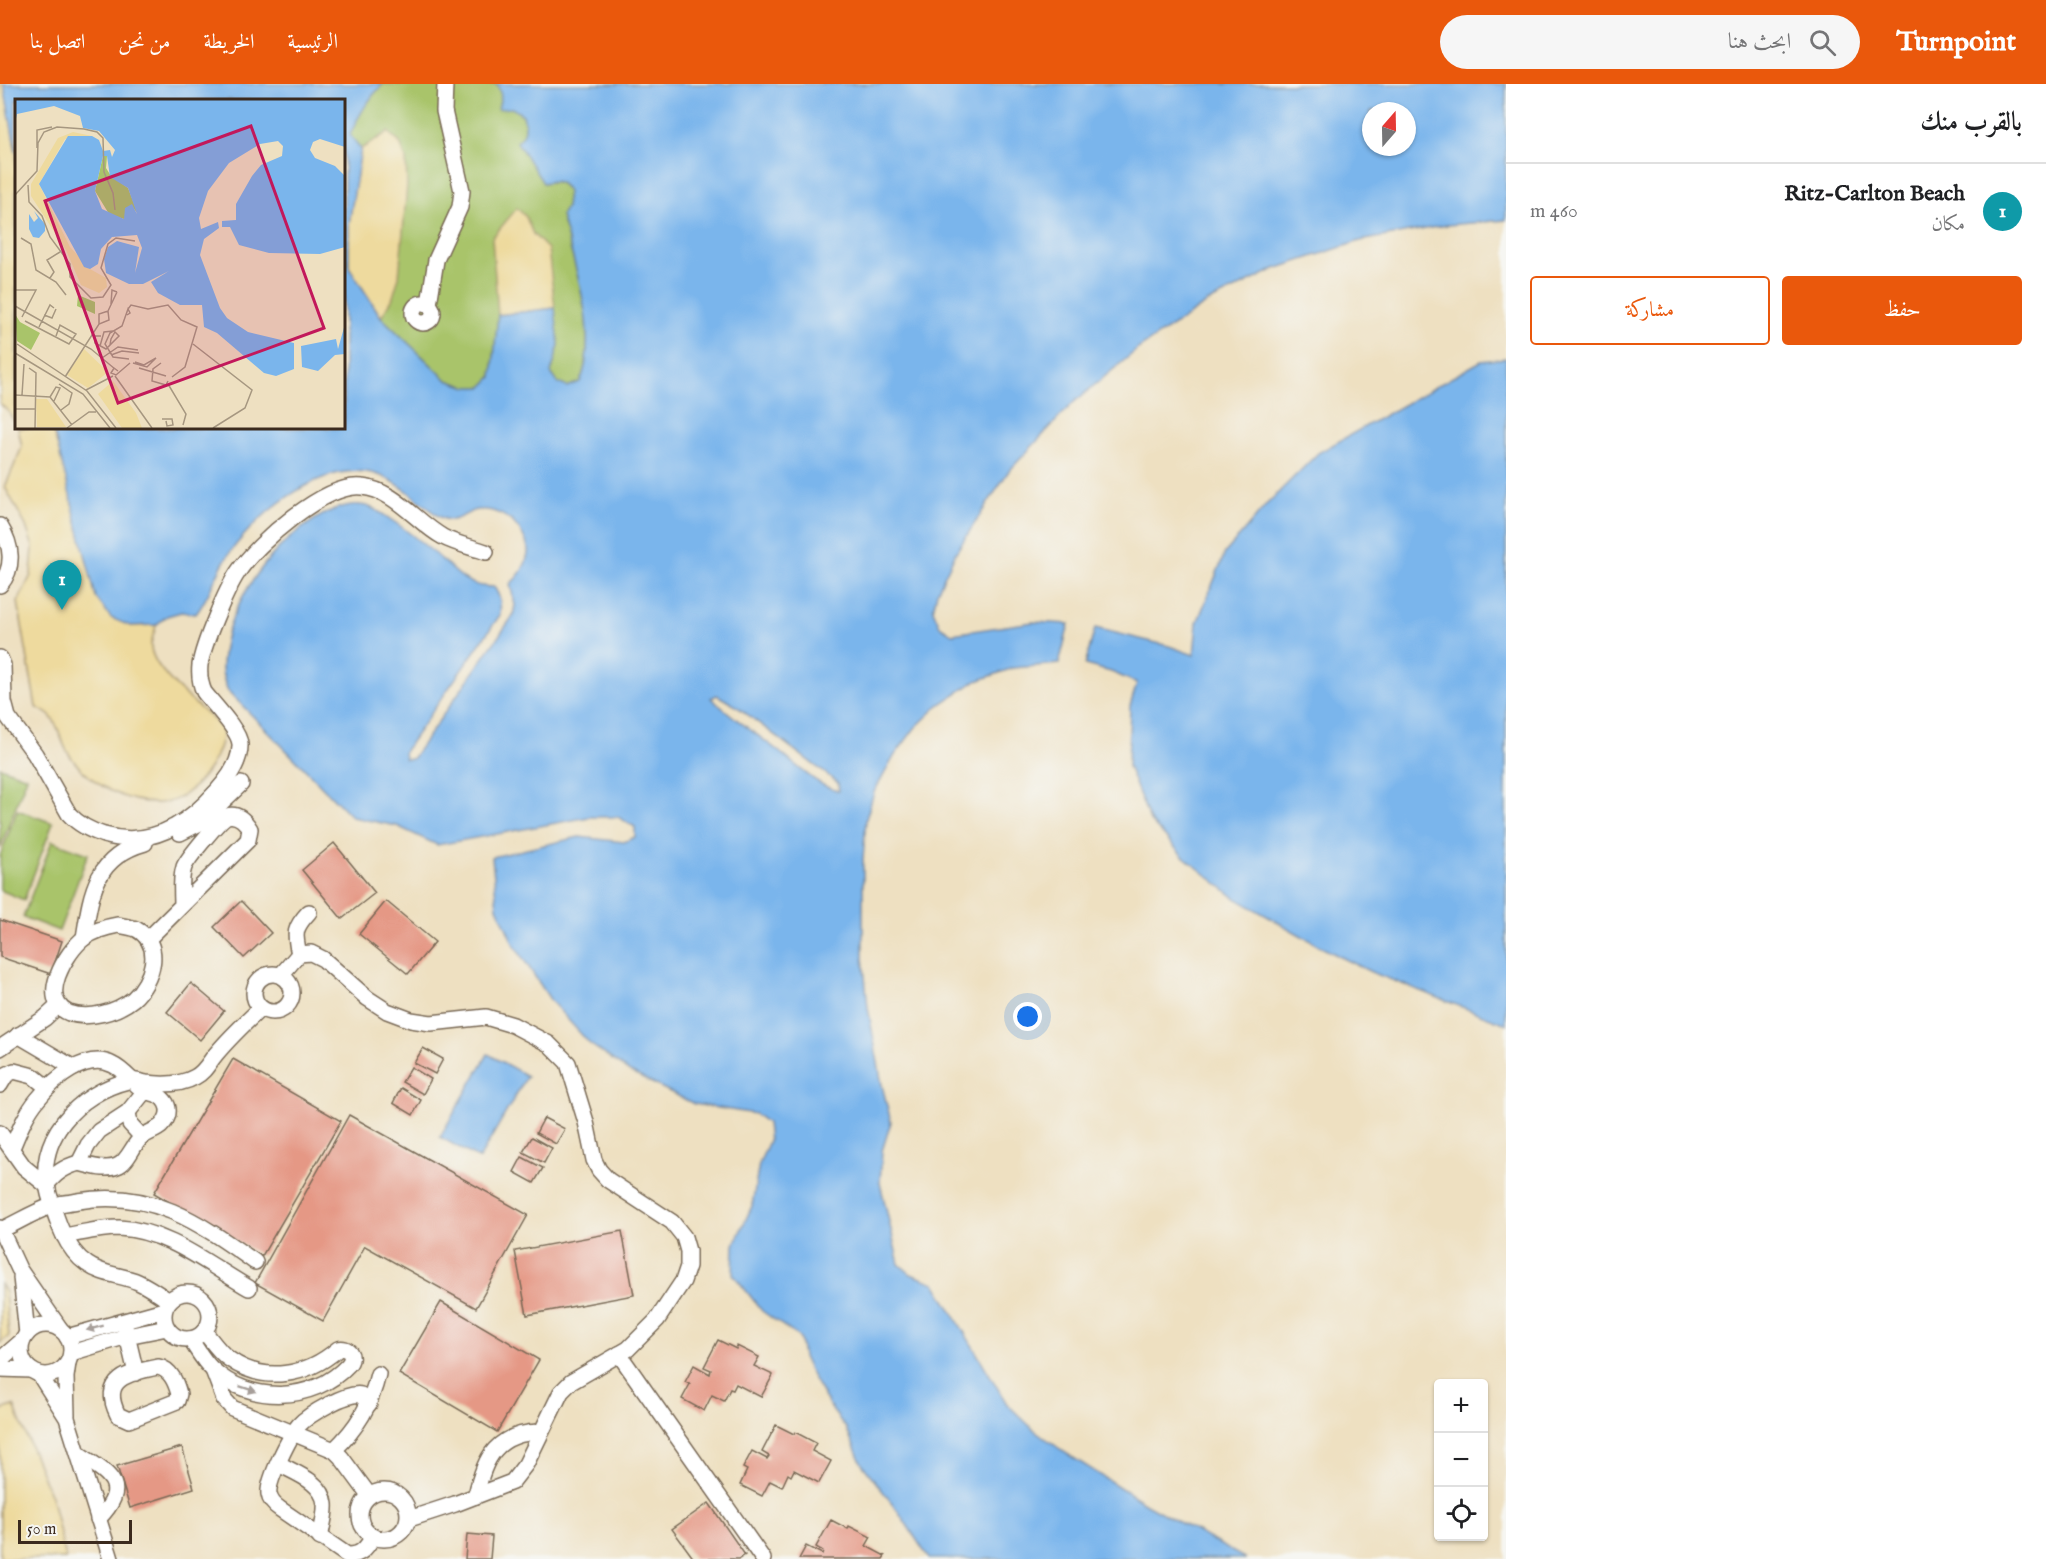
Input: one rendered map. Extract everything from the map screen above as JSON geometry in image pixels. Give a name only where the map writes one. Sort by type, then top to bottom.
[{"type":"lane","points":[[429,304],[436,260],[460,207],[462,191],[444,111],[445,84]]},
{"type":"lane","points":[[0,658],[3,665],[4,702],[8,717],[36,754],[63,806],[77,822],[87,829],[127,844],[187,831],[200,822],[221,794],[239,756],[238,734],[204,692],[201,685],[201,662],[216,619],[238,572],[274,533],[332,493],[349,487],[361,486],[373,489],[395,501],[444,538],[486,552]]},
{"type":"lane","points":[[0,526],[10,549],[6,574],[0,585]]},
{"type":"lane","points":[[221,794],[241,784]]},
{"type":"lane","points":[[148,939],[248,840],[250,829],[245,821],[235,815],[225,817],[189,858],[184,867],[182,905]]},
{"type":"lane","points":[[84,938],[91,896],[96,881],[127,844]]},
{"type":"lane","points":[[299,954],[296,932],[298,924],[309,912]]},
{"type":"lane","points":[[118,925],[135,929],[148,939],[153,949],[152,967],[147,981],[134,998],[98,1015],[70,1013],[58,1006],[53,996],[56,981],[64,963],[84,938],[104,927],[118,925]]},
{"type":"lane","points":[[281,975],[299,954],[311,953],[323,959],[367,998],[387,1011],[411,1020],[431,1023],[486,1017],[500,1020],[549,1044],[568,1063],[586,1122],[594,1160],[599,1170],[608,1180],[672,1222],[684,1237],[688,1251],[688,1266],[683,1281],[657,1320],[628,1349],[572,1382],[561,1392],[519,1476],[512,1482],[476,1497],[409,1519]]},
{"type":"lane","points":[[270,974],[281,975],[289,981],[292,999],[287,1007],[279,1012],[269,1012],[261,1008],[254,999],[254,988],[260,978],[270,974]]},
{"type":"lane","points":[[0,1048],[45,1018],[58,1006]]},
{"type":"lane","points":[[167,1306],[138,1282],[104,1272],[87,1264],[73,1251],[64,1236],[46,1185],[44,1166],[49,1148],[60,1126],[74,1109],[108,1088],[131,1080],[181,1083],[195,1077],[205,1070],[230,1039],[261,1008]]},
{"type":"lane","points":[[18,1035],[74,1068]]},
{"type":"lane","points":[[12,1148],[23,1121],[37,1099],[74,1068],[86,1062],[102,1061],[114,1065],[144,1092],[155,1092],[163,1098],[168,1107],[166,1118],[160,1127],[142,1137],[124,1161],[116,1167],[93,1167],[80,1163],[67,1166],[57,1172],[46,1185]]},
{"type":"lane","points":[[0,1085],[6,1075],[14,1071],[33,1076],[48,1088]]},
{"type":"lane","points":[[80,1163],[88,1144],[99,1131],[128,1112],[144,1092]]},
{"type":"lane","points":[[128,1112],[130,1124],[142,1137]]},
{"type":"lane","points":[[0,1133],[24,1167],[46,1185]]},
{"type":"lane","points":[[67,1418],[66,1377],[71,1345],[19,1269],[1,1229],[52,1206],[94,1199],[130,1200],[168,1209],[205,1226],[255,1262]]},
{"type":"lane","points":[[64,1236],[118,1228],[146,1232],[174,1243],[249,1288]]},
{"type":"lane","points":[[19,1269],[25,1337],[22,1357],[67,1418],[111,1559]]},
{"type":"lane","points":[[0,1360],[34,1328],[52,1326],[64,1333],[124,1321],[167,1306],[180,1294],[186,1293],[204,1301],[209,1319],[204,1331],[190,1339],[180,1338],[167,1328],[164,1322],[167,1306]]},
{"type":"lane","points":[[124,1321],[136,1373]]},
{"type":"lane","points":[[0,1369],[56,1374],[69,1358],[127,1336],[167,1328]]},
{"type":"lane","points":[[190,1339],[213,1370],[232,1384],[251,1391],[285,1395],[302,1392],[319,1385],[347,1366],[351,1355],[349,1350],[338,1349],[309,1368],[290,1374],[272,1375],[255,1372],[228,1358],[204,1331]]},
{"type":"lane","points":[[620,1354],[763,1559]]},
{"type":"lane","points":[[158,1367],[164,1368],[172,1376],[178,1390],[178,1398],[173,1403],[129,1420],[123,1419],[116,1410],[111,1394],[117,1381],[136,1373],[158,1367]]},
{"type":"lane","points":[[213,1370],[224,1399],[232,1408],[334,1450],[341,1456],[369,1495]]},
{"type":"lane","points":[[334,1450],[354,1429],[369,1404],[378,1374]]},
{"type":"lane","points":[[369,1404],[361,1395],[350,1394],[306,1418],[293,1433],[269,1487],[269,1496],[273,1504],[347,1556],[364,1556],[372,1537]]},
{"type":"lane","points":[[476,1497],[486,1462],[495,1449],[504,1440],[525,1432],[540,1432]]},
{"type":"lane","points":[[79,1454],[108,1474],[113,1482],[114,1501],[98,1519]]},
{"type":"lane","points":[[279,1464],[309,1481],[322,1495],[325,1504],[320,1538]]},
{"type":"lane","points":[[380,1491],[392,1492],[402,1498],[408,1508],[409,1519],[404,1530],[395,1537],[384,1540],[372,1537],[363,1528],[360,1517],[362,1505],[369,1495],[380,1491]]},
{"type":"green space","points":[[383,84],[495,84],[508,103],[523,115],[525,130],[518,143],[543,183],[557,182],[568,191],[566,207],[561,216],[578,277],[586,322],[585,364],[580,382],[567,387],[558,383],[551,373],[559,345],[498,315],[492,377],[482,387],[467,387],[447,380],[381,317],[349,135],[364,108]]},
{"type":"green space","points":[[0,767],[27,777],[0,848]]},
{"type":"green space","points":[[17,810],[53,823],[24,900],[0,890],[0,856]]},
{"type":"green space","points":[[52,841],[88,854],[59,931],[23,917]]},
{"type":"sand","points":[[0,84],[4,84],[15,147],[15,424],[9,412],[0,404]]},
{"type":"sand","points":[[388,132],[400,143],[406,159],[407,185],[399,277],[392,300],[381,317],[349,267],[349,224],[361,149]]},
{"type":"sand","points":[[517,208],[526,217],[533,234],[548,249],[555,308],[498,315],[492,238]]},
{"type":"sand","points":[[18,429],[53,429],[130,626],[156,625],[151,644],[158,664],[176,686],[217,723],[223,733],[218,751],[204,775],[181,797],[161,803],[146,802],[123,796],[101,785],[74,761],[54,721],[48,714],[36,707],[18,602],[31,575],[33,547],[26,526],[5,487],[22,447]]},
{"type":"sand","points":[[0,1284],[5,1292],[9,1336],[0,1343]]},
{"type":"sand","points":[[14,1406],[52,1499],[66,1559],[0,1559],[0,1410]]},
{"type":"water","points":[[4,84],[383,84],[364,108],[350,135],[361,149],[349,224],[349,267],[381,317],[447,380],[467,387],[482,387],[492,377],[498,315],[555,308],[559,345],[551,373],[558,383],[567,387],[580,382],[587,344],[583,299],[561,216],[566,207],[568,191],[557,182],[543,183],[517,142],[525,130],[523,115],[512,108],[498,109],[501,96],[495,84],[1506,84],[1506,220],[1447,225],[1360,241],[1275,269],[1207,303],[1139,348],[1073,403],[1008,472],[956,552],[937,592],[933,610],[940,626],[952,634],[1033,622],[1069,624],[1059,664],[1013,668],[974,682],[940,704],[915,728],[895,755],[874,792],[866,819],[863,860],[863,957],[868,1008],[891,1122],[882,1151],[880,1183],[899,1264],[911,1274],[935,1283],[1007,1404],[1032,1428],[1064,1452],[1146,1504],[1246,1559],[929,1559],[898,1511],[862,1464],[846,1428],[813,1378],[803,1357],[800,1338],[762,1311],[733,1274],[734,1245],[752,1206],[759,1164],[769,1141],[767,1123],[755,1114],[694,1104],[630,1072],[590,1044],[551,1001],[513,943],[497,907],[492,857],[579,837],[624,842],[635,837],[635,827],[618,817],[589,817],[437,845],[397,826],[352,817],[228,691],[222,669],[224,647],[230,626],[250,584],[264,565],[297,532],[319,517],[349,505],[369,507],[405,529],[471,583],[494,587],[500,601],[500,615],[404,752],[405,759],[412,759],[513,616],[515,605],[510,584],[522,570],[528,553],[527,543],[515,524],[501,514],[484,510],[473,511],[451,520],[446,519],[438,516],[405,489],[372,473],[351,472],[330,476],[288,497],[250,528],[224,562],[196,614],[181,612],[167,616],[156,625],[130,626],[111,618],[96,598],[53,429],[345,429],[345,99],[15,99],[15,147]],"holes":[[[717,695],[736,706],[838,783],[839,791],[814,780],[711,698]]]},
{"type":"water","points":[[1506,358],[1506,1024],[1371,972],[1323,948],[1235,898],[1183,856],[1150,821],[1128,766],[1130,706],[1137,683],[1111,672],[1085,665],[1095,628],[1169,646],[1194,655],[1197,623],[1225,553],[1267,504],[1318,453],[1481,361]]},
{"type":"water","points":[[488,1054],[527,1076],[479,1159],[440,1137]]},
{"type":"building","points":[[334,843],[375,893],[342,919],[302,870]]},
{"type":"building","points":[[241,901],[271,933],[244,958],[214,927]]},
{"type":"building","points":[[386,901],[435,942],[408,974],[359,934]]},
{"type":"building","points":[[0,920],[62,941],[51,974],[0,957]]},
{"type":"building","points":[[191,983],[224,1011],[200,1040],[167,1012]]},
{"type":"building","points":[[423,1048],[443,1059],[435,1074],[414,1063]]},
{"type":"building","points":[[233,1059],[341,1121],[262,1256],[154,1193]]},
{"type":"building","points":[[411,1067],[431,1079],[423,1094],[402,1082]]},
{"type":"building","points":[[401,1088],[421,1100],[413,1115],[393,1103]]},
{"type":"building","points":[[349,1115],[528,1215],[476,1308],[365,1246],[323,1321],[255,1283]]},
{"type":"building","points":[[544,1118],[565,1129],[556,1144],[536,1133]]},
{"type":"building","points":[[532,1137],[552,1148],[544,1163],[523,1152]]},
{"type":"building","points":[[522,1157],[543,1168],[534,1183],[514,1172]]},
{"type":"building","points":[[622,1231],[634,1295],[527,1315],[515,1251]]},
{"type":"building","points":[[441,1302],[539,1360],[497,1432],[399,1374]]},
{"type":"building","points":[[718,1340],[759,1357],[754,1366],[773,1375],[761,1397],[736,1384],[733,1390],[730,1389],[724,1401],[712,1395],[704,1411],[682,1399],[690,1384],[685,1382],[694,1365],[710,1374],[711,1370],[704,1367]]},
{"type":"building","points":[[776,1425],[816,1443],[812,1451],[831,1461],[819,1483],[794,1470],[791,1476],[788,1474],[782,1487],[770,1481],[762,1496],[740,1485],[747,1470],[743,1468],[752,1451],[767,1459],[769,1456],[762,1452]]},
{"type":"building","points":[[182,1447],[194,1488],[130,1508],[117,1466]]},
{"type":"building","points":[[709,1503],[745,1555],[739,1559],[694,1559],[672,1529]]},
{"type":"building","points":[[831,1520],[871,1537],[866,1546],[885,1556],[883,1559],[799,1559],[806,1546],[822,1554],[823,1551],[816,1547]]},
{"type":"building","points":[[467,1534],[492,1536],[490,1559],[465,1559]]},
{"type":"place","name":"Ritz-Carlton Beach","points":[[62,610]]}]
